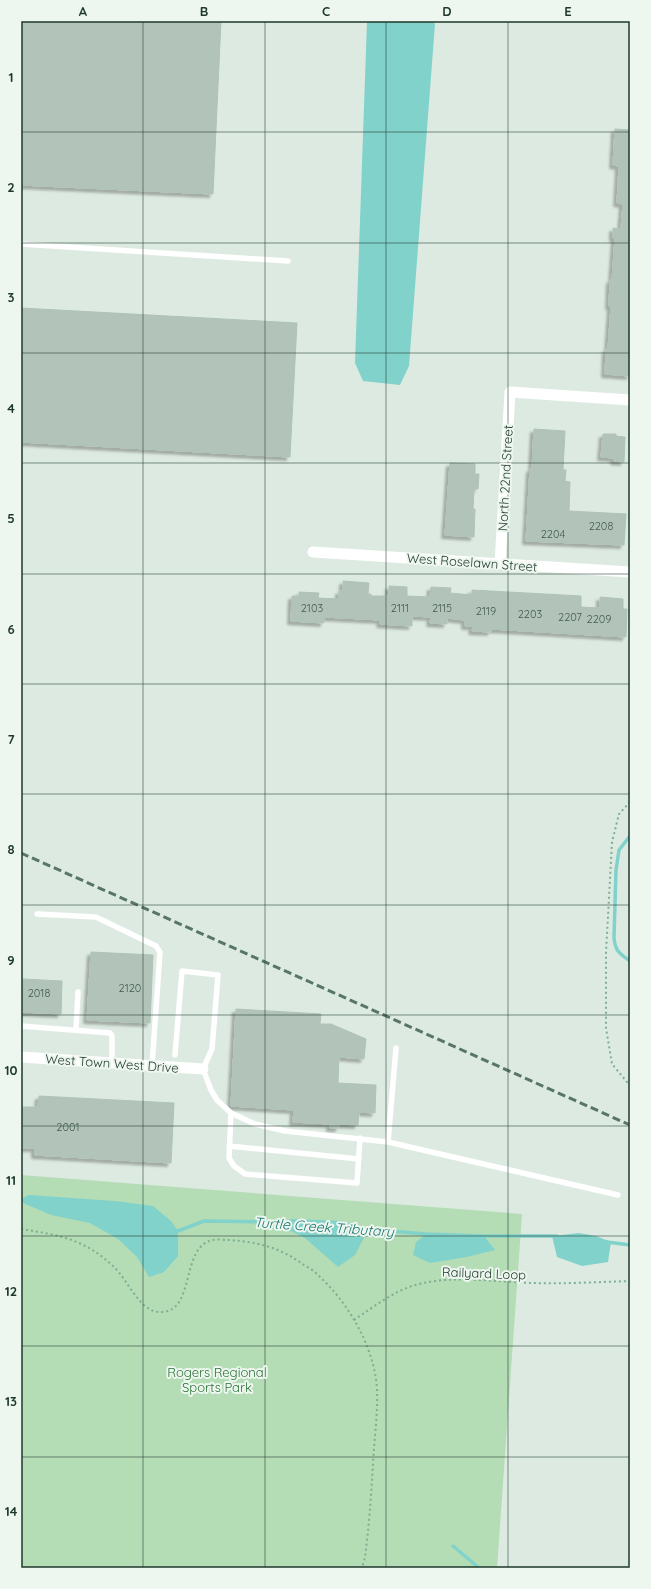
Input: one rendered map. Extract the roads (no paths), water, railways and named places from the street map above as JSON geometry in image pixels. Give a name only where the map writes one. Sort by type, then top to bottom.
[{"type":"street","name":"North 22nd Street","points":[[500,564],[510,392],[630,400]]},
{"type":"street","name":"West Roselawn Street","points":[[313,552],[630,572]]},
{"type":"street","name":"West Town West Drive","points":[[21,1057],[203,1069]]},
{"type":"lane","points":[[21,244],[288,261]]},
{"type":"lane","points":[[37,914],[96,917],[156,946],[160,952],[152,1066]]},
{"type":"lane","points":[[175,1056],[182,971],[218,975],[212,1049],[203,1069],[211,1090],[217,1100],[231,1113],[254,1124],[284,1131],[388,1142],[618,1195]]},
{"type":"lane","points":[[76,1029],[78,992]]},
{"type":"lane","points":[[21,1026],[76,1029],[110,1033],[112,1036],[112,1063]]},
{"type":"lane","points":[[388,1142],[396,1048]]},
{"type":"lane","points":[[231,1113],[229,1158],[234,1166],[245,1174],[358,1183],[360,1138]]},
{"type":"lane","points":[[229,1146],[359,1159]]},
{"type":"water","points":[[367,21],[433,21],[435,24],[409,366],[400,385],[363,381],[355,363]]},
{"type":"water","points":[[29,1195],[115,1201],[153,1206],[171,1221],[178,1231],[178,1256],[164,1272],[149,1277],[137,1257],[118,1239],[90,1223],[51,1215],[21,1202],[21,1199]]},
{"type":"water","points":[[292,1219],[344,1221],[368,1230],[355,1255],[338,1267],[305,1238],[287,1229],[278,1222]]},
{"type":"water","points":[[579,1233],[596,1236],[611,1242],[608,1262],[582,1266],[557,1257],[552,1236]]},
{"type":"water","points":[[426,1234],[484,1236],[495,1250],[467,1257],[430,1263],[413,1255],[416,1242]]},
{"type":"waterway","points":[[630,836],[619,850],[616,870],[614,937],[615,946],[618,951],[630,961]]},
{"type":"waterway","name":"Turtle Creek Tributary","points":[[173,1230],[178,1231],[204,1221],[282,1222]]},
{"type":"waterway","name":"Turtle Creek Tributary","points":[[365,1229],[426,1234],[557,1236]]},
{"type":"waterway","name":"Turtle Creek Tributary","points":[[607,1242],[630,1245]]},
{"type":"waterway","points":[[453,1546],[479,1568]]},
{"type":"railway","points":[[21,853],[630,1125]]},
{"type":"park label","name":"Rogers Regional Sports Park","points":[[217,1380]]}]
